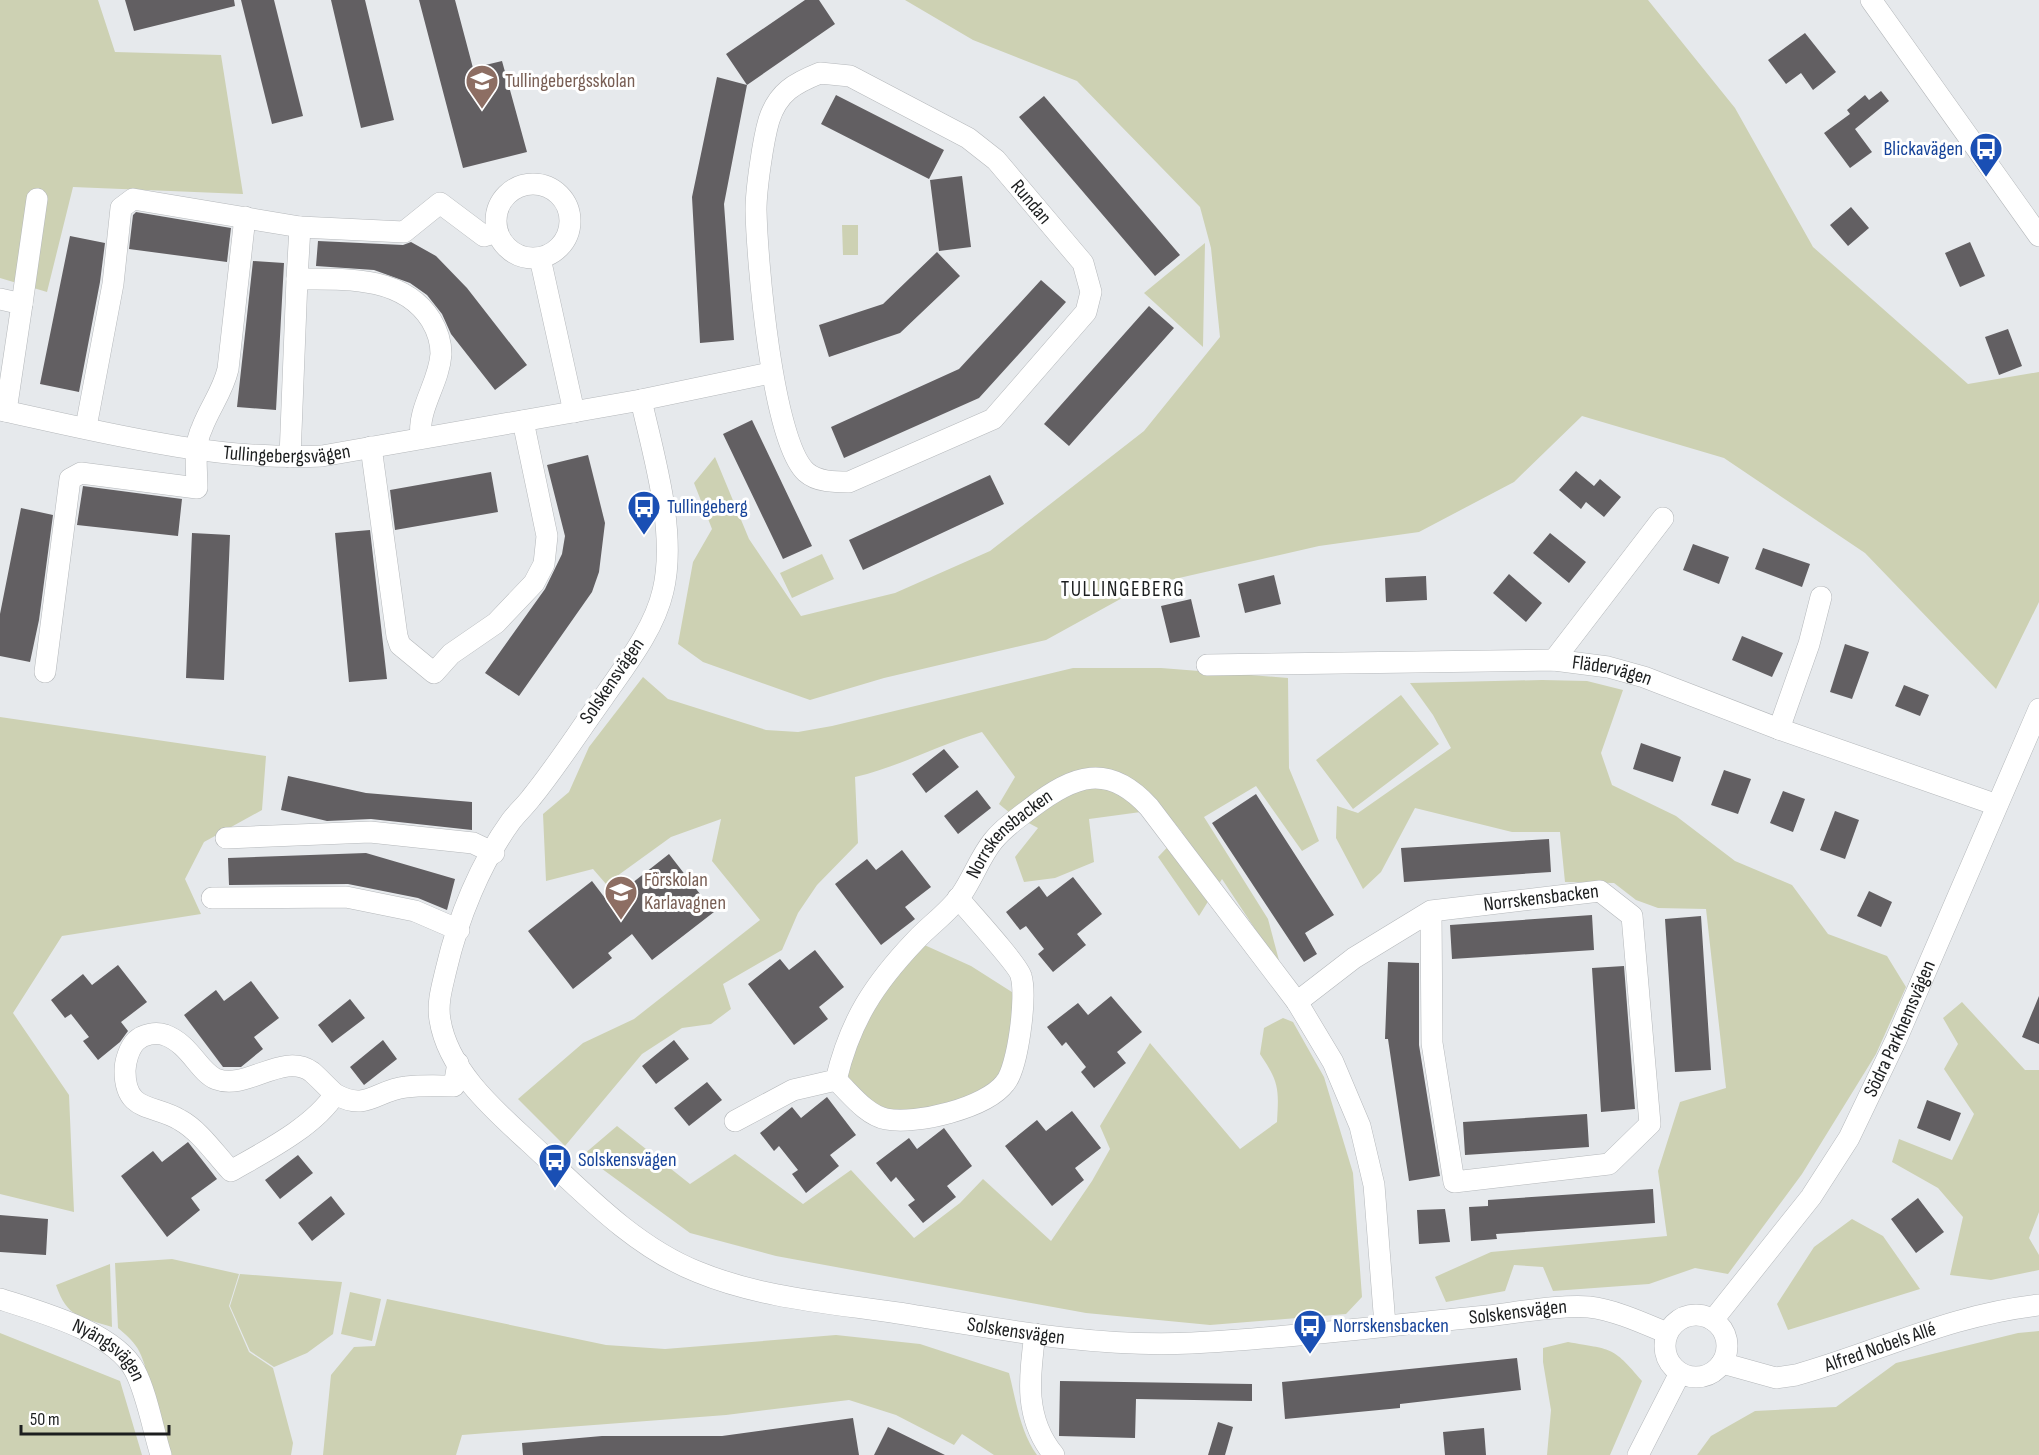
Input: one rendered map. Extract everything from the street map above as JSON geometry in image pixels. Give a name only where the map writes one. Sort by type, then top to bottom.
[{"type":"street","points":[[1871,0],[2039,236]]},
{"type":"street","name":"Rundan","points":[[820,73],[850,76],[968,138],[996,160],[1083,263],[1090,292],[1086,312],[993,419],[849,482],[830,482],[806,472],[794,451],[770,372],[756,210],[758,185],[769,120],[782,96],[794,83],[820,73]]},
{"type":"street","points":[[530,184],[552,189],[563,199],[569,210],[571,223],[568,235],[561,246],[552,254],[540,258],[518,256],[502,242],[497,232],[497,210],[509,192],[530,184]]},
{"type":"street","points":[[3,410],[22,304],[37,199]]},
{"type":"street","points":[[86,428],[113,284],[121,208],[133,199],[300,227],[404,232],[440,203],[484,236],[497,232]]},
{"type":"street","points":[[45,672],[70,479],[81,473],[197,488],[196,450],[201,430],[224,387],[228,369],[245,217]]},
{"type":"street","points":[[290,457],[300,227]]},
{"type":"street","points":[[540,258],[574,412]]},
{"type":"street","points":[[297,279],[357,279],[403,292],[424,309],[437,330],[441,355],[419,422],[421,438]]},
{"type":"street","points":[[0,299],[22,304]]},
{"type":"street","name":"Tullingebergsvägen","points":[[3,410],[196,450],[290,457],[322,456],[641,400],[770,372]]},
{"type":"street","name":"Solskensvägen","points":[[641,400],[668,554],[663,591],[653,620],[619,674],[532,797],[511,822],[472,890],[439,1001],[440,1022],[449,1048],[458,1063],[488,1104],[536,1148],[640,1241],[685,1267],[749,1289],[1035,1334],[1126,1342],[1187,1344],[1588,1306],[1667,1333]]},
{"type":"street","points":[[371,447],[397,636],[400,645],[434,672],[451,654],[496,623],[534,583],[544,564],[547,536],[523,421]]},
{"type":"street","points":[[1554,660],[1663,518]]},
{"type":"street","points":[[1779,729],[1809,644],[1821,597]]},
{"type":"street","name":"Flädervägen","points":[[1207,665],[1554,660],[1608,667],[1644,677],[1779,729],[1997,805]]},
{"type":"street","name":"Södra Parkhemsvägen","points":[[1713,1320],[1811,1197],[1849,1138],[1896,1040],[2039,709]]},
{"type":"street","name":"Norrskensbacken","points":[[836,1080],[843,1050],[871,992],[916,940],[958,898],[985,852],[999,834],[1054,790],[1088,777],[1115,781],[1137,794],[1149,807],[1297,1002],[1333,1062],[1360,1126],[1374,1185],[1385,1325]]},
{"type":"street","points":[[226,838],[370,832],[472,843],[494,852]]},
{"type":"street","name":"Norrskensbacken","points":[[1297,1002],[1354,958],[1431,911],[1600,891],[1632,916],[1650,1124],[1608,1164],[1454,1182],[1432,1043],[1431,911]]},
{"type":"street","points":[[212,898],[346,897],[415,911],[459,930]]},
{"type":"street","points":[[735,1121],[793,1090],[836,1080],[871,1113],[886,1119],[930,1117],[969,1107],[990,1097],[1007,1082],[1017,1048],[1023,1000],[1021,974],[958,898]]},
{"type":"street","points":[[334,1094],[326,1108],[279,1142],[231,1171],[199,1135],[179,1119],[141,1106],[130,1095],[125,1081],[125,1063],[135,1041],[148,1034],[162,1034],[180,1042],[213,1077],[230,1083],[282,1067],[295,1066],[310,1071],[334,1094],[350,1103],[372,1099],[404,1087],[454,1086],[458,1063]]},
{"type":"street","name":"Nyängsvägen","points":[[0,1299],[51,1315],[115,1347],[135,1371],[161,1455]]},
{"type":"street","name":"Alfred Nobels Allé","points":[[1722,1363],[1776,1378],[1796,1375],[1980,1313],[2039,1305]]},
{"type":"street","points":[[1687,1316],[1702,1316],[1713,1320],[1721,1327],[1727,1341],[1722,1363],[1717,1370],[1701,1377],[1680,1373],[1673,1368],[1665,1354],[1667,1333],[1673,1324],[1687,1316]]},
{"type":"street","points":[[1035,1334],[1031,1365],[1032,1412],[1038,1431],[1054,1455]]},
{"type":"street","points":[[1638,1455],[1680,1373]]},
{"type":"green space","points":[[0,0],[98,0],[115,52],[221,55],[243,194],[73,187],[47,292],[0,278]]},
{"type":"green space","points":[[905,0],[1648,0],[1735,108],[1813,247],[1968,384],[2039,372],[2039,602],[1996,689],[1865,553],[1724,458],[1582,416],[1514,482],[1419,532],[1319,546],[1144,586],[1046,640],[884,678],[810,700],[703,662],[678,644],[693,562],[712,529],[694,483],[715,457],[749,539],[801,616],[895,593],[990,551],[1144,431],[1220,337],[1211,248],[1200,207],[1077,81],[973,40]]},
{"type":"green space","points":[[842,225],[858,225],[858,255],[843,255]]},
{"type":"green space","points":[[1205,243],[1203,347],[1144,293]]},
{"type":"green space","points":[[822,554],[834,579],[792,598],[780,573]]},
{"type":"green space","points":[[1073,668],[1161,668],[1288,678],[1289,768],[1319,841],[1302,851],[1256,786],[1204,817],[1268,919],[1281,968],[1222,879],[1199,916],[1158,857],[1182,832],[1163,809],[1089,819],[1094,862],[1055,878],[1024,882],[1015,857],[1038,828],[1010,813],[999,804],[1015,777],[982,732],[887,768],[855,777],[858,843],[817,885],[798,913],[782,950],[723,984],[731,1009],[711,1024],[682,1028],[642,1054],[565,1146],[518,1099],[583,1043],[634,1019],[760,920],[712,861],[721,819],[671,837],[606,884],[593,869],[546,881],[543,814],[569,792],[589,747],[643,677],[668,699],[766,730],[798,732],[832,726]]},
{"type":"green space","points":[[1587,681],[1623,690],[1601,753],[1612,785],[1676,816],[1735,861],[1792,885],[1828,934],[1887,956],[1906,987],[1876,1054],[1802,1174],[1728,1274],[1695,1268],[1649,1284],[1553,1291],[1543,1267],[1514,1265],[1505,1291],[1446,1302],[1435,1277],[1491,1252],[1667,1236],[1658,1171],[1680,1102],[1726,1088],[1706,909],[1658,908],[1636,900],[1614,883],[1565,882],[1560,832],[1512,832],[1415,808],[1381,872],[1363,889],[1336,838],[1337,806],[1358,813],[1451,748],[1433,715],[1410,683]]},
{"type":"green space","points":[[1401,695],[1439,744],[1353,809],[1316,760]]},
{"type":"green space","points":[[0,717],[266,756],[262,810],[204,842],[185,879],[201,914],[62,936],[13,1013],[69,1095],[74,1212],[0,1194]]},
{"type":"green space","points":[[920,943],[971,966],[1015,994],[1005,1071],[969,1102],[889,1113],[855,1092],[846,1071],[877,991]]},
{"type":"green space","points":[[1962,1002],[2025,1070],[2039,1070],[2039,1212],[2029,1238],[2039,1255],[2039,1270],[1991,1280],[1950,1275],[1963,1217],[1938,1188],[1892,1162],[1899,1139],[1952,1160],[1974,1114],[1944,1069],[1958,1044],[1943,1018]]},
{"type":"green space","points":[[1283,1018],[1293,1022],[1324,1077],[1353,1173],[1362,1297],[1346,1314],[1210,1325],[1086,1313],[776,1256],[690,1233],[583,1155],[617,1126],[690,1184],[735,1154],[803,1204],[851,1170],[914,1238],[960,1203],[983,1179],[1051,1241],[1092,1181],[1110,1149],[1100,1126],[1150,1043],[1240,1149],[1277,1122],[1276,1086],[1260,1054],[1264,1028]]},
{"type":"green space","points":[[1852,1219],[1883,1236],[1920,1289],[1788,1330],[1777,1304],[1814,1247]]},
{"type":"green space","points":[[172,1259],[239,1274],[229,1306],[249,1352],[273,1368],[293,1443],[291,1455],[162,1455],[136,1371],[145,1366],[143,1359],[135,1344],[118,1328],[115,1263]]},
{"type":"green space","points":[[110,1264],[112,1327],[76,1315],[65,1304],[56,1285]]},
{"type":"green space","points":[[240,1274],[342,1282],[333,1334],[307,1353],[274,1367],[250,1351],[230,1306]]},
{"type":"green space","points":[[350,1292],[381,1299],[372,1341],[341,1334]]},
{"type":"green space","points":[[387,1299],[606,1345],[665,1349],[836,1335],[920,1344],[1009,1373],[1026,1436],[1037,1455],[994,1455],[962,1434],[954,1445],[896,1415],[849,1400],[726,1415],[462,1435],[456,1455],[323,1455],[331,1375],[354,1347],[375,1346]]},
{"type":"green space","points":[[2039,1331],[2039,1455],[1697,1455],[1711,1436],[1755,1411],[1836,1407],[1896,1363],[2018,1333]]},
{"type":"green space","points":[[0,1333],[120,1381],[142,1455],[0,1455]]},
{"type":"green space","points":[[1568,1342],[1610,1351],[1624,1361],[1642,1381],[1610,1455],[1547,1455],[1551,1410],[1543,1348]]},
{"type":"building","points":[[125,0],[234,0],[235,6],[134,31]]},
{"type":"building","points":[[241,0],[274,0],[303,116],[272,124]]},
{"type":"building","points":[[331,0],[365,0],[394,120],[361,128]]},
{"type":"building","name":"Tullingebergsskolan","points":[[419,0],[455,0],[473,68],[502,61],[527,152],[463,168]]},
{"type":"building","points":[[805,0],[819,0],[835,24],[747,85],[726,54]]},
{"type":"building","points":[[1805,33],[1836,72],[1813,90],[1801,73],[1786,84],[1768,60]]},
{"type":"building","points":[[717,77],[747,85],[724,204],[734,340],[700,343],[692,197]]},
{"type":"building","points":[[1881,91],[1889,101],[1855,129],[1872,152],[1850,168],[1824,133],[1850,114],[1847,110],[1865,95],[1869,100]]},
{"type":"building","points":[[836,95],[944,150],[929,179],[821,124]]},
{"type":"building","points":[[1044,96],[1180,255],[1155,276],[1019,117]]},
{"type":"building","points":[[962,176],[971,247],[939,251],[930,180]]},
{"type":"building","points":[[1851,207],[1869,228],[1848,246],[1830,225]]},
{"type":"building","points":[[136,212],[231,228],[227,262],[129,249],[133,215]]},
{"type":"building","points":[[70,236],[105,243],[79,392],[40,384]]},
{"type":"building","points":[[318,241],[403,245],[411,242],[436,256],[467,288],[527,365],[495,390],[451,334],[442,314],[427,295],[410,283],[374,270],[316,266]]},
{"type":"building","points":[[1970,242],[1985,276],[1960,287],[1945,253]]},
{"type":"building","points":[[937,252],[960,276],[900,333],[829,357],[819,325],[883,304]]},
{"type":"building","points":[[253,261],[284,263],[276,410],[237,407]]},
{"type":"building","points":[[1041,280],[1066,302],[979,398],[844,458],[831,427],[959,369]]},
{"type":"building","points":[[1149,306],[1174,328],[1069,446],[1044,424]]},
{"type":"building","points":[[2008,329],[2022,366],[1999,375],[1985,337]]},
{"type":"building","points":[[752,420],[812,546],[783,559],[723,434]]},
{"type":"building","points":[[588,455],[605,523],[599,572],[592,592],[519,696],[485,673],[545,589],[562,554],[565,536],[547,465]]},
{"type":"building","points":[[1576,471],[1594,486],[1600,479],[1621,497],[1604,517],[1586,502],[1581,509],[1559,490]]},
{"type":"building","points":[[491,472],[498,512],[395,530],[390,490]]},
{"type":"building","points":[[990,475],[1004,504],[863,570],[849,540]]},
{"type":"building","points":[[83,486],[182,499],[178,536],[77,525]]},
{"type":"building","points":[[21,508],[53,515],[39,620],[30,662],[0,656],[0,614]]},
{"type":"building","points":[[370,530],[387,679],[349,682],[335,533]]},
{"type":"building","points":[[192,533],[230,535],[224,680],[186,678]]},
{"type":"building","points":[[1550,533],[1586,562],[1569,583],[1533,553]]},
{"type":"building","points":[[1693,544],[1729,557],[1719,584],[1683,570]]},
{"type":"building","points":[[1763,548],[1810,564],[1802,587],[1755,569]]},
{"type":"building","points":[[1509,574],[1542,603],[1526,622],[1493,593]]},
{"type":"building","points":[[1274,575],[1281,604],[1245,613],[1238,584]]},
{"type":"building","points":[[1426,576],[1427,600],[1386,602],[1385,578]]},
{"type":"building","points":[[1191,599],[1200,637],[1170,643],[1161,606]]},
{"type":"building","points":[[1742,636],[1783,653],[1772,677],[1732,660]]},
{"type":"building","points":[[1845,644],[1869,652],[1852,699],[1830,692]]},
{"type":"building","points":[[1904,685],[1929,695],[1920,716],[1895,706]]},
{"type":"building","points":[[1641,743],[1681,757],[1673,782],[1633,769]]},
{"type":"building","points":[[944,749],[959,767],[926,793],[912,774]]},
{"type":"building","points":[[1724,770],[1751,779],[1738,814],[1711,805]]},
{"type":"building","points":[[288,776],[366,793],[472,802],[472,830],[371,819],[327,821],[281,810]]},
{"type":"building","points":[[977,790],[991,808],[958,834],[944,816]]},
{"type":"building","points":[[1783,791],[1805,799],[1793,832],[1770,823]]},
{"type":"building","points":[[1256,794],[1334,915],[1305,933],[1317,954],[1304,962],[1212,823]]},
{"type":"building","points":[[1835,811],[1859,820],[1845,859],[1820,850]]},
{"type":"building","points":[[1549,839],[1551,872],[1404,882],[1401,848]]},
{"type":"building","points":[[902,850],[931,887],[905,907],[915,919],[881,945],[835,884],[867,859],[876,870]]},
{"type":"building","points":[[366,853],[455,879],[447,910],[418,898],[348,884],[229,885],[228,858]]},
{"type":"building","name":"Förskolan Karlavagnen","points":[[669,854],[714,912],[652,960],[632,934],[608,953],[612,958],[573,989],[528,931],[592,881],[608,902]]},
{"type":"building","points":[[1073,877],[1102,914],[1077,934],[1086,945],[1053,972],[1038,954],[1044,949],[1026,926],[1020,930],[1006,912],[1039,886],[1047,897]]},
{"type":"building","points":[[1869,891],[1892,902],[1881,927],[1857,916]]},
{"type":"building","points":[[1592,915],[1594,950],[1452,959],[1450,925]]},
{"type":"building","points":[[1701,916],[1711,1070],[1675,1072],[1665,919]]},
{"type":"building","points":[[815,950],[844,987],[819,1007],[828,1019],[794,1045],[748,984],[780,959],[789,970]]},
{"type":"building","points":[[1388,962],[1419,963],[1419,1045],[1440,1176],[1409,1181],[1388,1039],[1385,1039]]},
{"type":"building","points":[[118,965],[147,1002],[121,1022],[128,1031],[120,1042],[98,1060],[83,1041],[89,1037],[71,1014],[65,1018],[51,1000],[83,974],[92,985]]},
{"type":"building","points":[[1624,966],[1635,1109],[1601,1112],[1592,968]]},
{"type":"building","points":[[251,981],[279,1018],[254,1037],[263,1049],[241,1067],[223,1067],[184,1015],[216,990],[224,1001]]},
{"type":"building","points":[[1111,996],[1142,1032],[1117,1052],[1126,1063],[1094,1088],[1081,1072],[1086,1067],[1066,1042],[1062,1046],[1047,1027],[1078,1003],[1088,1015]]},
{"type":"building","points":[[2039,996],[2039,1044],[2022,1037]]},
{"type":"building","points":[[350,999],[365,1018],[332,1043],[318,1025]]},
{"type":"building","points":[[383,1040],[397,1059],[364,1085],[350,1067]]},
{"type":"building","points":[[674,1040],[689,1059],[656,1084],[642,1066]]},
{"type":"building","points":[[707,1082],[722,1100],[689,1126],[674,1108]]},
{"type":"building","points":[[827,1097],[856,1135],[830,1155],[839,1166],[806,1193],[792,1174],[798,1170],[779,1146],[774,1151],[760,1133],[792,1107],[801,1118]]},
{"type":"building","points":[[1927,1100],[1961,1113],[1950,1141],[1917,1128]]},
{"type":"building","points":[[1072,1111],[1101,1148],[1075,1168],[1084,1180],[1052,1206],[1005,1146],[1037,1120],[1046,1131]]},
{"type":"building","points":[[1587,1114],[1589,1147],[1465,1155],[1463,1122]]},
{"type":"building","points":[[944,1128],[972,1166],[947,1186],[956,1197],[923,1223],[908,1205],[915,1200],[896,1177],[891,1182],[876,1163],[909,1138],[917,1149]]},
{"type":"building","points":[[188,1142],[217,1179],[191,1198],[200,1210],[167,1237],[121,1176],[153,1151],[162,1162]]},
{"type":"building","points":[[298,1155],[313,1173],[280,1199],[265,1180]]},
{"type":"building","points":[[1653,1189],[1655,1223],[1496,1234],[1497,1239],[1471,1241],[1469,1207],[1488,1206],[1488,1200]]},
{"type":"building","points":[[331,1196],[345,1214],[312,1241],[298,1223]]},
{"type":"building","points":[[1918,1198],[1944,1232],[1916,1253],[1891,1219]]},
{"type":"building","points":[[1445,1209],[1450,1242],[1419,1244],[1417,1210]]},
{"type":"building","points":[[0,1215],[48,1219],[46,1255],[0,1252]]},
{"type":"building","points":[[1517,1358],[1521,1390],[1400,1404],[1400,1408],[1285,1419],[1282,1382]]},
{"type":"building","points":[[1060,1381],[1252,1384],[1252,1401],[1136,1399],[1135,1438],[1059,1436]]},
{"type":"building","points":[[853,1418],[859,1455],[523,1455],[522,1443],[602,1436],[722,1436]]},
{"type":"building","points":[[1218,1422],[1233,1427],[1225,1455],[1208,1455]]},
{"type":"building","points":[[888,1427],[945,1455],[874,1455]]},
{"type":"building","points":[[1484,1428],[1486,1455],[1445,1455],[1443,1432]]},
{"type":"place","name":"Tullingebergsskolan","points":[[482,110]]},
{"type":"place","name":"Blickavägen","points":[[1986,178]]},
{"type":"place","name":"Tullingeberg","points":[[644,536]]},
{"type":"place","name":"Förskolan Karlavagnen","points":[[621,921]]},
{"type":"place","name":"Solskensvägen","points":[[555,1189]]},
{"type":"place","name":"Norrskensbacken","points":[[1310,1355]]},
{"type":"district","name":"TULLINGEBERG","points":[[1123,589]]}]
